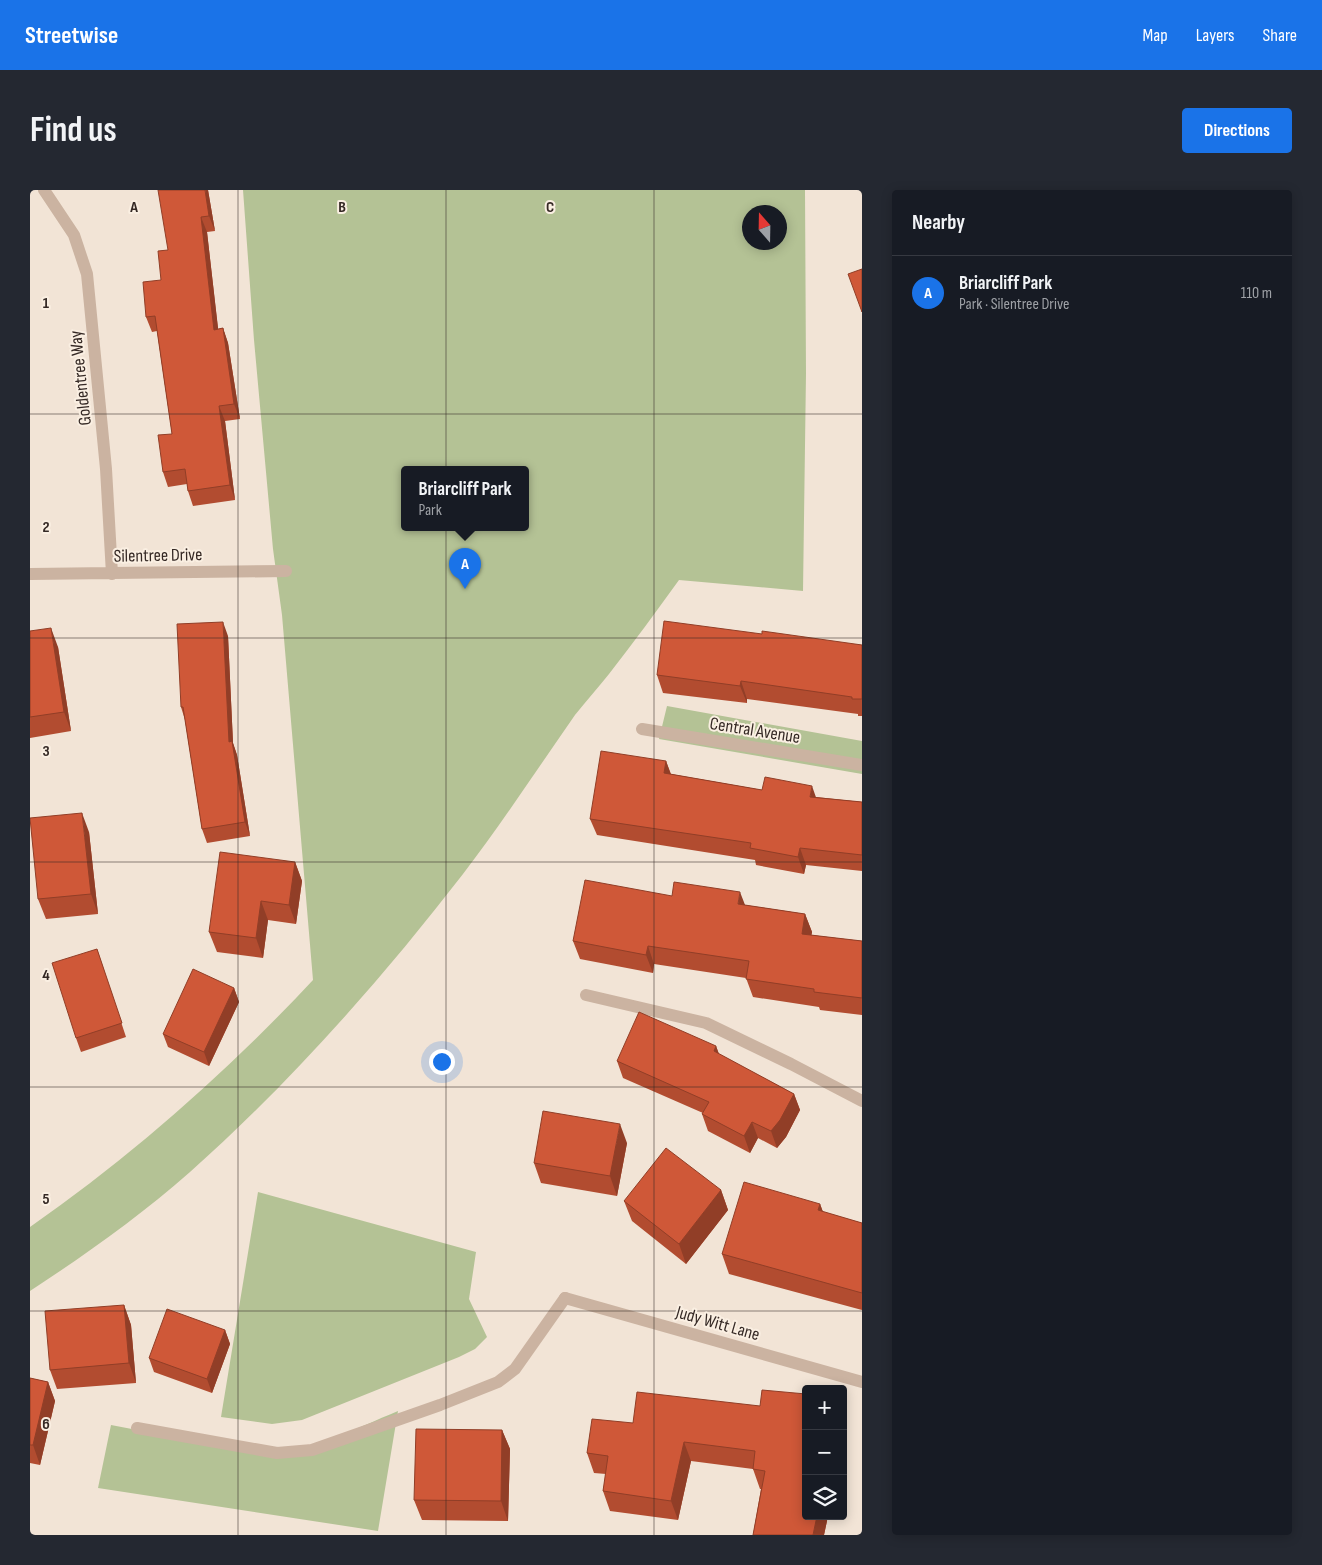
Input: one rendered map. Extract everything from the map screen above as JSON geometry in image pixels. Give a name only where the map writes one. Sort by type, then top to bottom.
[{"type":"street","name":"Goldentree Way","points":[[44,190],[54,201],[74,235],[87,274],[106,469],[112,574]]},
{"type":"street","name":"Silentree Drive","points":[[30,574],[286,571]]},
{"type":"street","name":"Central Avenue","points":[[642,729],[862,765]]},
{"type":"street","points":[[586,995],[706,1023],[862,1101]]},
{"type":"street","name":"Judy Witt Lane","points":[[137,1428],[277,1453],[312,1450],[440,1406],[498,1382],[514,1369],[565,1298],[862,1382]]},
{"type":"green space","points":[[243,190],[805,190],[806,373],[803,591],[679,580],[609,674],[575,715],[506,815],[432,914],[299,1067],[227,1138],[152,1204],[30,1291],[30,1227],[106,1171],[178,1111],[213,1080],[313,980],[282,615],[273,549],[254,340]]},
{"type":"green space","points":[[667,706],[862,741],[862,774],[659,739]]},
{"type":"green space","points":[[258,1192],[476,1252],[469,1299],[487,1337],[475,1349],[459,1357],[302,1420],[272,1424],[221,1417]]},
{"type":"green space","points":[[398,1411],[378,1531],[98,1488],[111,1425],[252,1452],[271,1452],[308,1446]]},
{"type":"building","points":[[158,190],[205,190],[209,216],[201,217],[214,330],[223,328],[234,404],[219,406],[230,485],[188,491],[185,469],[163,472],[158,435],[172,434],[155,316],[146,317],[143,282],[161,280],[158,251],[168,250]]},
{"type":"building","points":[[862,269],[862,312],[848,274]]},
{"type":"building","points":[[664,621],[762,634],[762,631],[862,645],[862,699],[741,681],[740,686],[657,675]]},
{"type":"building","points":[[223,622],[229,742],[232,741],[245,822],[202,829],[183,707],[181,707],[177,624]]},
{"type":"building","points":[[51,628],[64,712],[30,717],[30,631]]},
{"type":"building","points":[[601,751],[666,761],[664,773],[762,790],[765,777],[812,786],[810,797],[862,802],[862,855],[800,848],[798,857],[750,848],[751,843],[590,819]]},
{"type":"building","points":[[82,813],[91,894],[38,899],[30,818]]},
{"type":"building","points":[[220,852],[295,862],[289,905],[261,901],[256,938],[209,932]]},
{"type":"building","points":[[585,880],[672,896],[674,882],[740,892],[738,904],[805,914],[802,934],[862,941],[862,998],[814,992],[814,989],[746,979],[749,961],[648,946],[646,955],[573,941]]},
{"type":"building","points":[[97,949],[122,1023],[76,1038],[52,963]]},
{"type":"building","points":[[193,969],[234,988],[204,1052],[163,1034]]},
{"type":"building","points":[[639,1012],[716,1046],[714,1051],[794,1094],[780,1120],[771,1131],[752,1122],[744,1136],[702,1114],[709,1102],[617,1061]]},
{"type":"building","points":[[543,1111],[620,1124],[610,1176],[534,1163]]},
{"type":"building","points":[[666,1148],[721,1190],[679,1244],[624,1201]]},
{"type":"building","points":[[744,1182],[820,1204],[818,1210],[862,1223],[862,1293],[722,1254]]},
{"type":"building","points":[[124,1305],[129,1363],[50,1370],[45,1311]]},
{"type":"building","points":[[167,1309],[225,1330],[207,1379],[149,1358]]},
{"type":"building","points":[[30,1378],[48,1382],[33,1445],[30,1445]]},
{"type":"building","points":[[762,1390],[802,1394],[802,1520],[816,1520],[813,1535],[753,1535],[765,1471],[753,1469],[755,1451],[684,1442],[671,1501],[603,1491],[608,1456],[587,1453],[592,1419],[633,1423],[637,1392],[760,1406]]},
{"type":"building","points":[[416,1429],[502,1430],[501,1501],[414,1500]]},
{"type":"place","name":"Briarcliff Park","points":[[465,589]]}]
